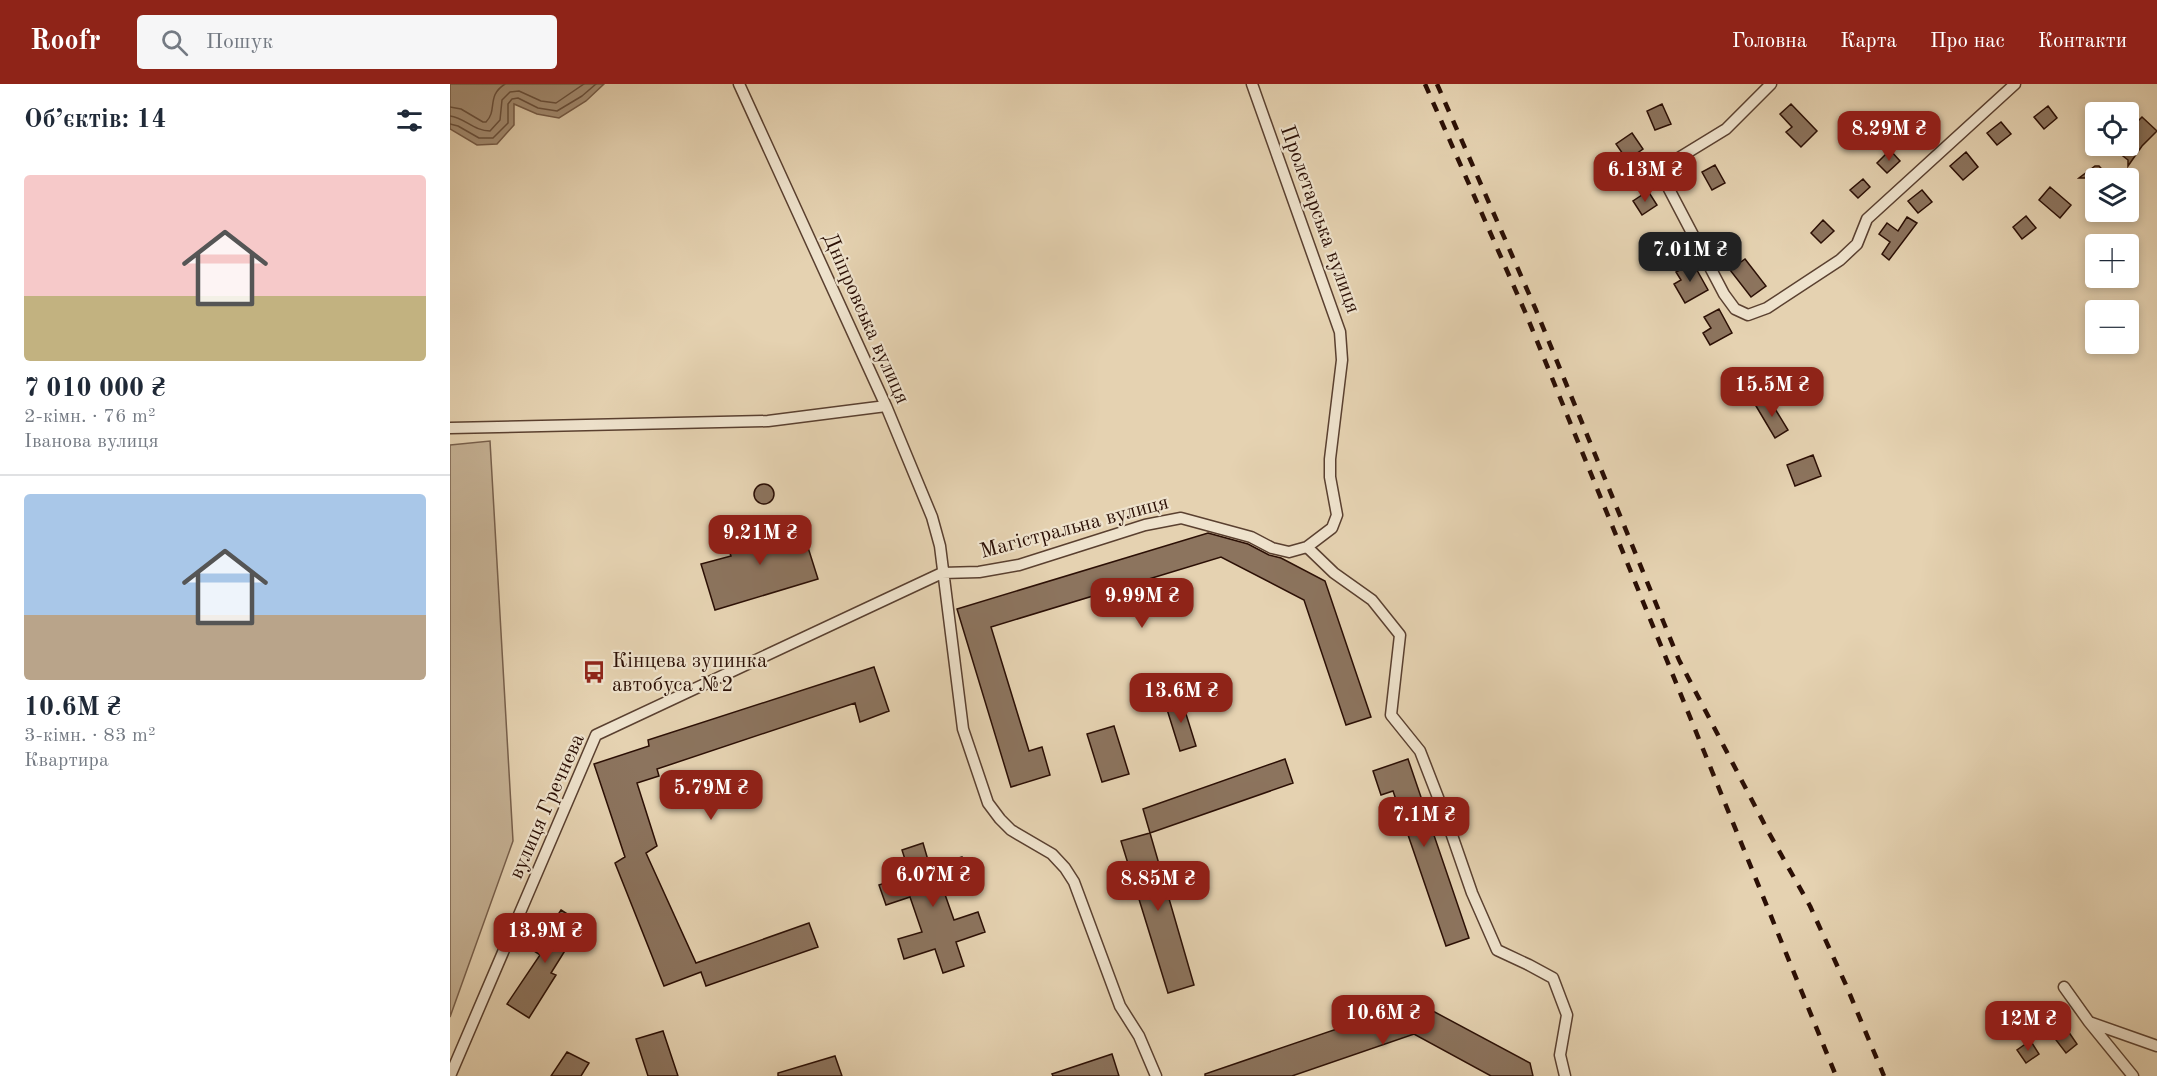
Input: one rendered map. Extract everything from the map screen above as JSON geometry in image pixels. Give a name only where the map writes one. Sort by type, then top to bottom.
[{"type":"street","name":"Дніпровська вулиця","points":[[739,84],[885,406],[932,517],[940,546],[942,573]]},
{"type":"street","name":"Пролетарська вулиця","points":[[1252,84],[1341,332],[1342,360],[1330,459],[1330,477],[1337,515],[1332,528],[1307,547]]},
{"type":"street","points":[[1771,84],[1726,129],[1659,170],[1724,294],[1735,309],[1748,315],[1767,308],[1840,260],[1857,244],[1867,219],[2015,84]]},
{"type":"street","points":[[450,428],[768,421],[885,406]]},
{"type":"street","name":"Магістральна вулиця","points":[[942,573],[979,572],[1019,565],[1145,525],[1181,518],[1251,537],[1272,548],[1289,552],[1307,547]]},
{"type":"street","points":[[1307,547],[1334,573],[1372,600],[1400,635],[1391,715],[1420,751],[1472,893],[1497,950],[1553,978],[1567,1015],[1560,1055],[1565,1076]]},
{"type":"street","points":[[942,573],[963,729],[988,803],[1011,830],[1052,854],[1069,875],[1120,1006],[1139,1036],[1156,1076]]},
{"type":"street","name":"вулиця Гречнева","points":[[450,1076],[596,735],[942,573]]},
{"type":"street","points":[[2064,987],[2133,1076]]},
{"type":"street","points":[[2089,1022],[2157,1046]]},
{"type":"shaded area","points":[[490,441],[513,841],[450,1017],[450,445]]},
{"type":"water","points":[[450,84],[604,84],[586,101],[559,118],[537,114],[514,104],[514,125],[497,144],[477,145],[450,129]]},
{"type":"building","points":[[1662,104],[1671,124],[1655,130],[1647,111]]},
{"type":"building","points":[[1791,104],[1817,131],[1801,147],[1786,132],[1792,127],[1780,114]]},
{"type":"building","points":[[2048,106],[2057,118],[2044,129],[2034,117]]},
{"type":"building","points":[[2142,117],[2157,131],[2139,150],[2139,120]]},
{"type":"building","points":[[2001,122],[2011,134],[1997,145],[1987,133]]},
{"type":"building","points":[[1632,133],[1643,149],[1627,160],[1616,144]]},
{"type":"building","points":[[1890,150],[1900,161],[1887,173],[1877,163]]},
{"type":"building","points":[[1966,152],[1978,167],[1963,180],[1950,166]]},
{"type":"building","points":[[2123,156],[2135,156],[2128,166],[2128,160]]},
{"type":"building","points":[[1715,165],[1725,183],[1712,190],[1702,172]]},
{"type":"building","points":[[1863,179],[1870,187],[1858,198],[1850,190]]},
{"type":"building","points":[[2050,187],[2071,205],[2060,218],[2039,200]]},
{"type":"building","points":[[1922,190],[1932,202],[1918,213],[1908,201]]},
{"type":"building","points":[[1648,191],[1657,205],[1642,215],[1633,201]]},
{"type":"building","points":[[2026,216],[2036,228],[2022,239],[2013,227]]},
{"type":"building","points":[[1907,217],[1917,223],[1889,260],[1882,254],[1890,242],[1879,234],[1887,223],[1898,231]]},
{"type":"building","points":[[1823,220],[1834,231],[1821,243],[1811,233]]},
{"type":"building","points":[[1745,259],[1766,286],[1751,297],[1730,270]]},
{"type":"building","points":[[1693,263],[1708,290],[1685,303],[1674,284],[1681,280],[1676,272]]},
{"type":"building","points":[[1719,309],[1732,333],[1710,345],[1703,333],[1711,328],[1704,317]]},
{"type":"building","points":[[1769,399],[1788,430],[1775,438],[1756,406]]},
{"type":"building","points":[[1813,455],[1821,476],[1795,486],[1787,465]]},
{"type":"building","points":[[764,484],[771,487],[774,494],[771,501],[764,504],[757,501],[754,494],[757,487]]},
{"type":"building","points":[[799,519],[818,579],[715,610],[701,564],[731,556],[726,542]]},
{"type":"building","points":[[1208,533],[1248,544],[1325,581],[1371,717],[1346,725],[1304,600],[1221,557],[991,627],[1029,751],[1042,747],[1050,775],[1011,787],[957,609]]},
{"type":"building","points":[[874,667],[889,711],[860,722],[855,703],[657,769],[659,776],[637,783],[657,846],[646,853],[696,963],[809,923],[818,947],[706,986],[701,972],[664,986],[615,863],[625,857],[594,764],[649,746],[648,740]]},
{"type":"building","points":[[1181,698],[1196,746],[1180,751],[1165,703]]},
{"type":"building","points":[[1114,726],[1129,774],[1102,782],[1087,734]]},
{"type":"building","points":[[1285,759],[1293,783],[1150,833],[1143,809]]},
{"type":"building","points":[[1408,759],[1469,938],[1446,946],[1393,791],[1381,795],[1373,771]]},
{"type":"building","points":[[1150,833],[1194,985],[1168,993],[1121,841]]},
{"type":"building","points":[[923,843],[930,867],[962,857],[969,878],[942,886],[954,920],[978,912],[985,932],[956,942],[964,966],[943,973],[935,949],[904,959],[898,939],[922,932],[910,897],[886,905],[879,885],[910,875],[902,850]]},
{"type":"building","points":[[561,910],[583,922],[551,973],[556,975],[529,1018],[507,1004],[540,955],[534,951]]},
{"type":"building","points":[[1416,1002],[1530,1063],[1533,1076],[1491,1076],[1414,1034],[1292,1076],[1205,1076],[1205,1074]]},
{"type":"building","points":[[663,1031],[678,1076],[648,1076],[636,1039]]},
{"type":"building","points":[[2068,1031],[2077,1044],[2066,1053],[2056,1040]]},
{"type":"building","points":[[2027,1043],[2032,1043],[2039,1054],[2026,1063],[2017,1050]]},
{"type":"building","points":[[567,1052],[589,1063],[581,1076],[551,1076]]},
{"type":"building","points":[[1112,1054],[1119,1076],[1053,1076],[1052,1074]]},
{"type":"building","points":[[835,1056],[842,1076],[778,1076],[778,1073]]},
{"type":"railway","points":[[1425,84],[1526,314],[1836,1076]]},
{"type":"railway","points":[[1437,84],[1536,310],[1679,660],[1769,833],[1810,906],[1884,1076]]},
{"type":"place","name":"Кінцева зупинка автобуса №2","points":[[594,672]]}]
